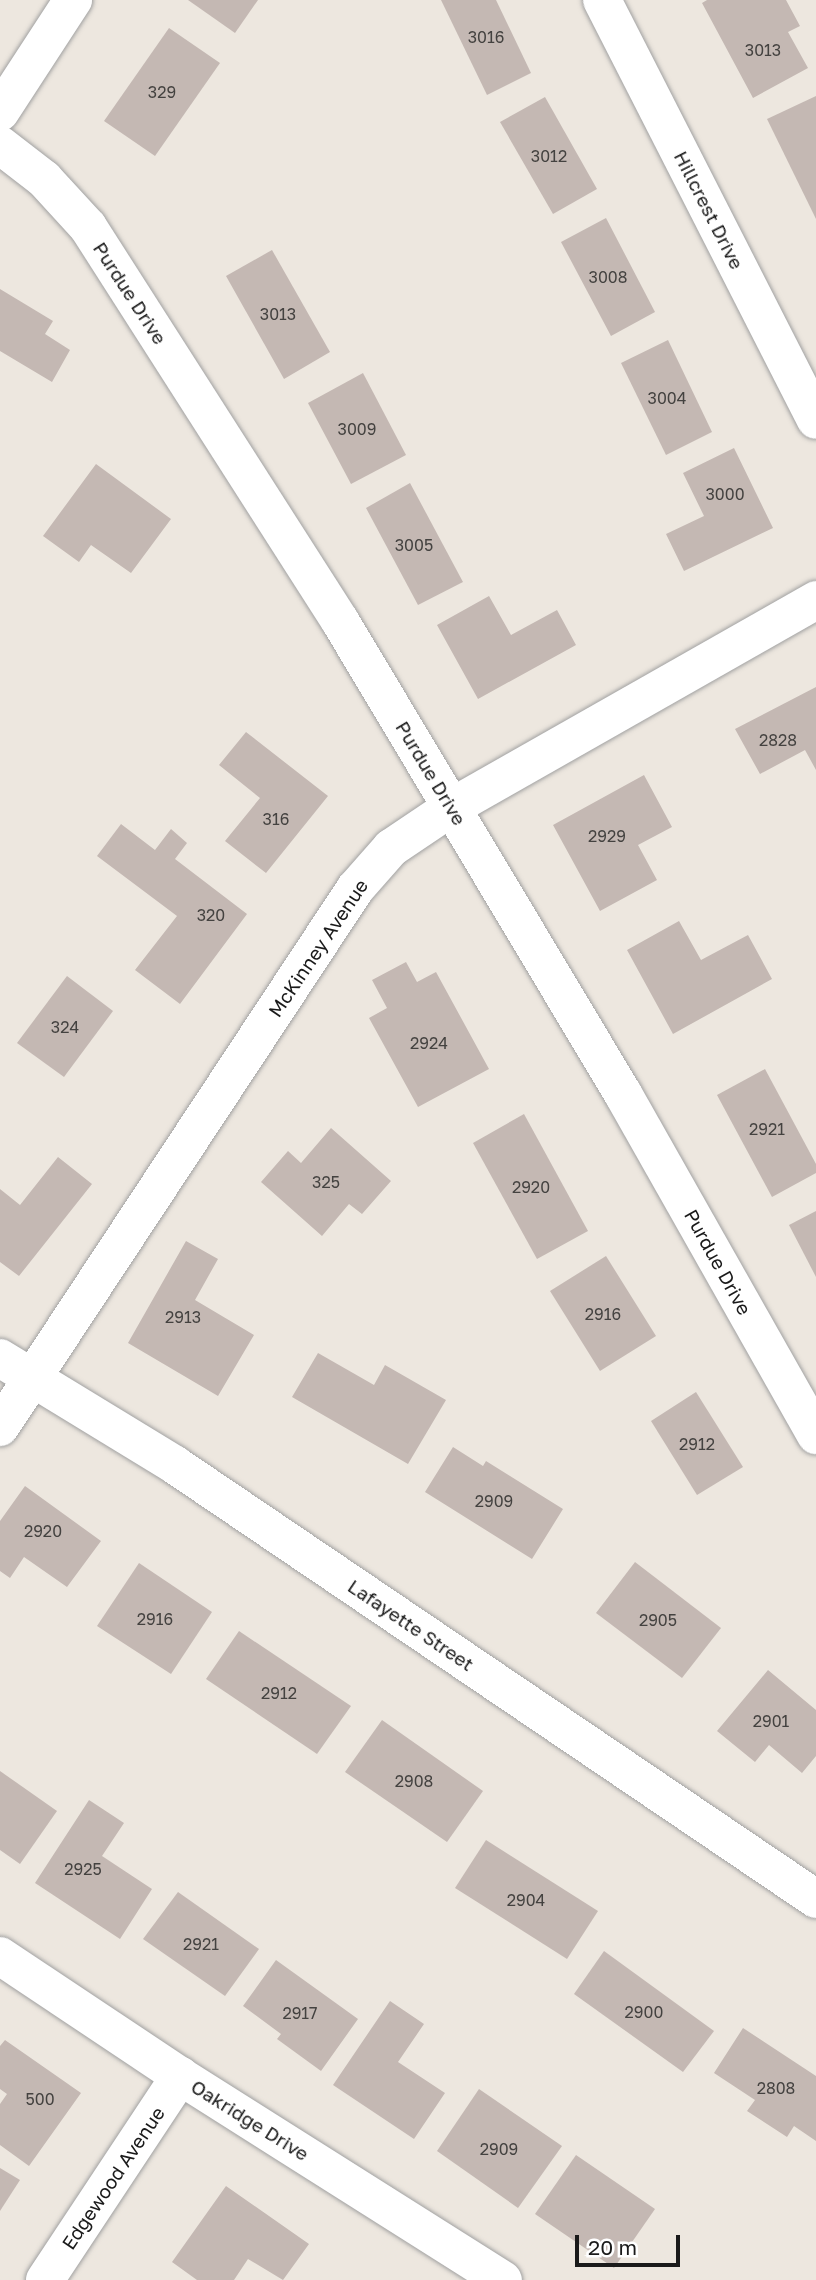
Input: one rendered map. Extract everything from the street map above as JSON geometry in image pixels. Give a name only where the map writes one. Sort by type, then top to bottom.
[{"type":"street","points":[[0,112],[73,0]]},
{"type":"street","name":"Hillcrest Drive","points":[[602,0],[816,420]]},
{"type":"street","name":"Purdue Drive","points":[[0,145],[44,179],[88,227],[340,621],[623,1094],[816,1435]]},
{"type":"street","name":"McKinney Avenue","points":[[0,1427],[355,889],[391,848],[452,807],[816,600]]},
{"type":"street","name":"Lafayette Street","points":[[0,1358],[175,1465],[811,1885]]},
{"type":"street","name":"Oakridge Drive","points":[[0,1956],[180,2076],[503,2280]]},
{"type":"street","name":"Edgewood Avenue","points":[[45,2280],[180,2076]]},
{"type":"building","points":[[188,0],[258,0],[235,33]]},
{"type":"building","points":[[441,0],[496,0],[531,73],[487,95]]},
{"type":"building","points":[[707,0],[786,0],[800,26],[788,32],[808,68],[753,98],[702,3]]},
{"type":"building","points":[[169,28],[220,63],[155,156],[104,121]]},
{"type":"building","points":[[816,96],[816,219],[767,119]]},
{"type":"building","points":[[545,97],[597,189],[553,214],[500,122]]},
{"type":"building","points":[[606,218],[655,312],[611,336],[561,242]]},
{"type":"building","points":[[272,250],[330,352],[284,379],[226,276]]},
{"type":"building","points":[[0,289],[53,321],[45,334],[70,350],[52,382],[0,351]]},
{"type":"building","points":[[668,340],[712,432],[666,455],[621,363]]},
{"type":"building","points":[[363,373],[406,455],[351,484],[308,403]]},
{"type":"building","points":[[734,448],[773,528],[684,571],[666,534],[704,516],[683,473]]},
{"type":"building","points":[[96,464],[171,519],[131,573],[91,545],[79,562],[43,536]]},
{"type":"building","points":[[410,483],[463,582],[418,605],[366,508]]},
{"type":"building","points":[[489,596],[511,635],[557,610],[576,645],[478,699],[437,625]]},
{"type":"building","points":[[816,687],[816,770],[805,750],[760,774],[735,729]]},
{"type":"building","points":[[246,732],[328,796],[266,873],[225,841],[260,798],[219,765]]},
{"type":"building","points":[[644,775],[672,827],[638,845],[657,880],[600,911],[553,825]]},
{"type":"building","points":[[121,824],[155,850],[171,829],[187,843],[175,859],[247,914],[180,1004],[135,970],[177,916],[97,856]]},
{"type":"building","points":[[679,921],[701,960],[748,935],[772,979],[673,1034],[627,950]]},
{"type":"building","points":[[406,962],[417,982],[436,972],[489,1069],[418,1107],[369,1018],[387,1008],[372,980]]},
{"type":"building","points":[[67,976],[113,1011],[64,1077],[17,1043]]},
{"type":"building","points":[[765,1069],[816,1164],[816,1173],[772,1197],[717,1095]]},
{"type":"building","points":[[524,1114],[588,1231],[537,1259],[473,1143]]},
{"type":"building","points":[[331,1128],[391,1181],[362,1214],[349,1204],[322,1236],[261,1182],[288,1151],[301,1163]]},
{"type":"building","points":[[58,1157],[92,1184],[19,1276],[0,1262],[0,1189],[20,1205]]},
{"type":"building","points":[[816,1211],[816,1277],[789,1225]]},
{"type":"building","points":[[186,1241],[218,1259],[195,1300],[254,1335],[218,1396],[128,1343]]},
{"type":"building","points":[[606,1256],[656,1336],[600,1371],[550,1291]]},
{"type":"building","points":[[318,1353],[374,1385],[385,1365],[446,1400],[408,1464],[292,1397]]},
{"type":"building","points":[[696,1392],[743,1467],[697,1495],[651,1421]]},
{"type":"building","points":[[453,1447],[483,1466],[486,1461],[563,1509],[532,1559],[425,1492]]},
{"type":"building","points":[[25,1486],[101,1541],[67,1587],[24,1557],[10,1578],[0,1571],[0,1521]]},
{"type":"building","points":[[635,1562],[721,1628],[682,1678],[596,1613]]},
{"type":"building","points":[[139,1563],[212,1612],[171,1674],[97,1626]]},
{"type":"building","points":[[239,1631],[351,1706],[317,1754],[206,1679]]},
{"type":"building","points":[[768,1670],[816,1710],[816,1756],[802,1773],[769,1745],[755,1762],[717,1731]]},
{"type":"building","points":[[382,1720],[483,1791],[447,1842],[345,1772]]},
{"type":"building","points":[[0,1771],[57,1811],[20,1864],[0,1850]]},
{"type":"building","points":[[89,1800],[124,1823],[102,1856],[152,1889],[120,1939],[35,1883]]},
{"type":"building","points":[[486,1840],[598,1911],[567,1959],[455,1888]]},
{"type":"building","points":[[178,1892],[259,1949],[225,1996],[143,1939]]},
{"type":"building","points":[[604,1951],[714,2031],[683,2072],[574,1994]]},
{"type":"building","points":[[276,1960],[358,2019],[321,2071],[277,2039],[281,2034],[243,2006]]},
{"type":"building","points":[[390,2001],[424,2024],[398,2062],[445,2093],[414,2139],[333,2085]]},
{"type":"building","points":[[743,2028],[816,2076],[816,2141],[794,2126],[787,2137],[747,2111],[755,2100],[714,2073]]},
{"type":"building","points":[[5,2040],[81,2093],[29,2166],[0,2145],[0,2104],[7,2094],[0,2089],[0,2046]]},
{"type":"building","points":[[479,2089],[562,2146],[518,2208],[437,2151]]},
{"type":"building","points":[[576,2155],[655,2209],[614,2268],[535,2214]]},
{"type":"building","points":[[0,2168],[20,2180],[0,2211]]},
{"type":"building","points":[[226,2186],[309,2244],[283,2280],[248,2259],[234,2280],[197,2280],[172,2262]]}]
